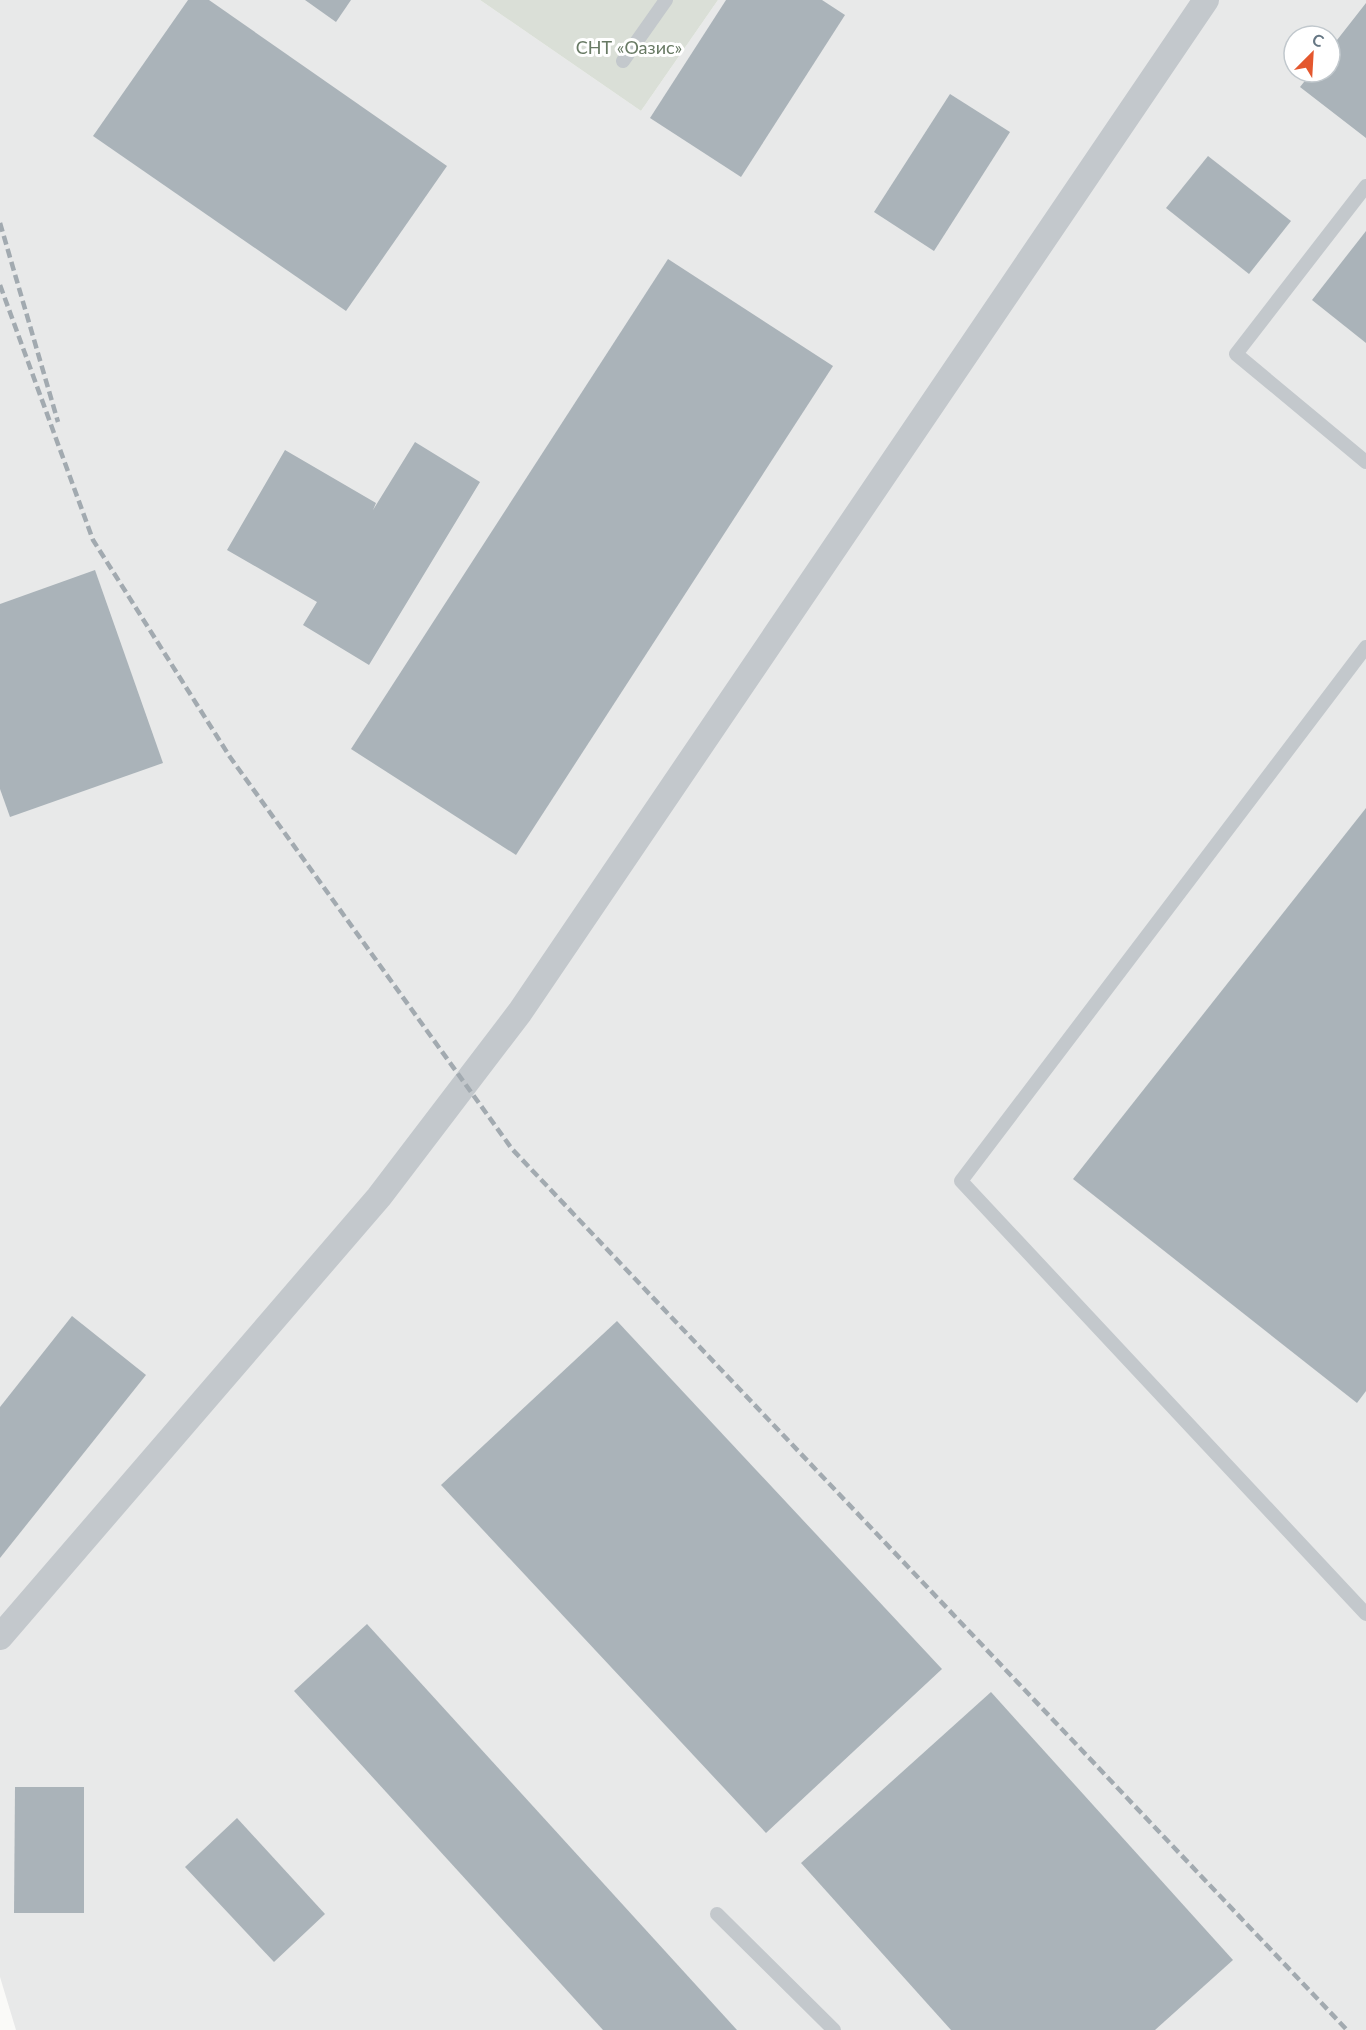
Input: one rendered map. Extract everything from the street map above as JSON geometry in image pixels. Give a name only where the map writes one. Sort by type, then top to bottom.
[{"type":"street","points":[[0,1637],[379,1197],[520,1012],[1206,0]]},
{"type":"lane","points":[[623,61],[666,0]]},
{"type":"lane","points":[[1366,186],[1236,354],[1366,462]]},
{"type":"lane","points":[[1366,647],[962,1181],[1366,1614]]},
{"type":"lane","points":[[717,1914],[834,2030]]},
{"type":"shaded area","points":[[0,0],[480,0],[641,111],[718,0],[1366,0],[1366,2030],[16,2030],[0,1977]]},
{"type":"green space","name":"СНТ «Оазис»","points":[[480,0],[718,0],[641,111]]},
{"type":"building","points":[[188,0],[209,0],[447,166],[346,311],[93,136]]},
{"type":"building","points":[[305,0],[351,0],[336,22]]},
{"type":"building","points":[[726,0],[822,0],[845,15],[741,177],[650,118]]},
{"type":"building","points":[[1366,3],[1366,138],[1300,87],[1302,84],[1342,84],[1342,34]]},
{"type":"building","points":[[950,94],[1010,132],[934,251],[874,212]]},
{"type":"building","points":[[1208,156],[1291,221],[1249,274],[1166,208]]},
{"type":"building","points":[[1366,231],[1366,343],[1312,300]]},
{"type":"building","points":[[668,259],[833,366],[516,855],[351,749]]},
{"type":"building","points":[[415,442],[480,482],[369,665],[303,625],[317,602],[227,550],[285,450],[376,503],[373,510]]},
{"type":"building","points":[[95,570],[163,763],[10,817],[0,789],[0,604]]},
{"type":"building","points":[[1366,808],[1366,1391],[1357,1403],[1073,1179]]},
{"type":"building","points":[[72,1316],[146,1375],[0,1558],[0,1407]]},
{"type":"building","points":[[617,1321],[942,1669],[766,1833],[441,1485]]},
{"type":"building","points":[[367,1624],[737,2030],[603,2030],[294,1691]]},
{"type":"building","points":[[991,1692],[1233,1960],[1155,2030],[951,2030],[801,1863]]},
{"type":"building","points":[[15,1787],[84,1787],[84,1913],[14,1913]]},
{"type":"building","points":[[237,1818],[325,1914],[274,1962],[185,1867]]},
{"type":"railway","points":[[0,223],[58,422]]},
{"type":"railway","points":[[0,285],[93,540],[230,757],[512,1149],[1347,2030]]}]
